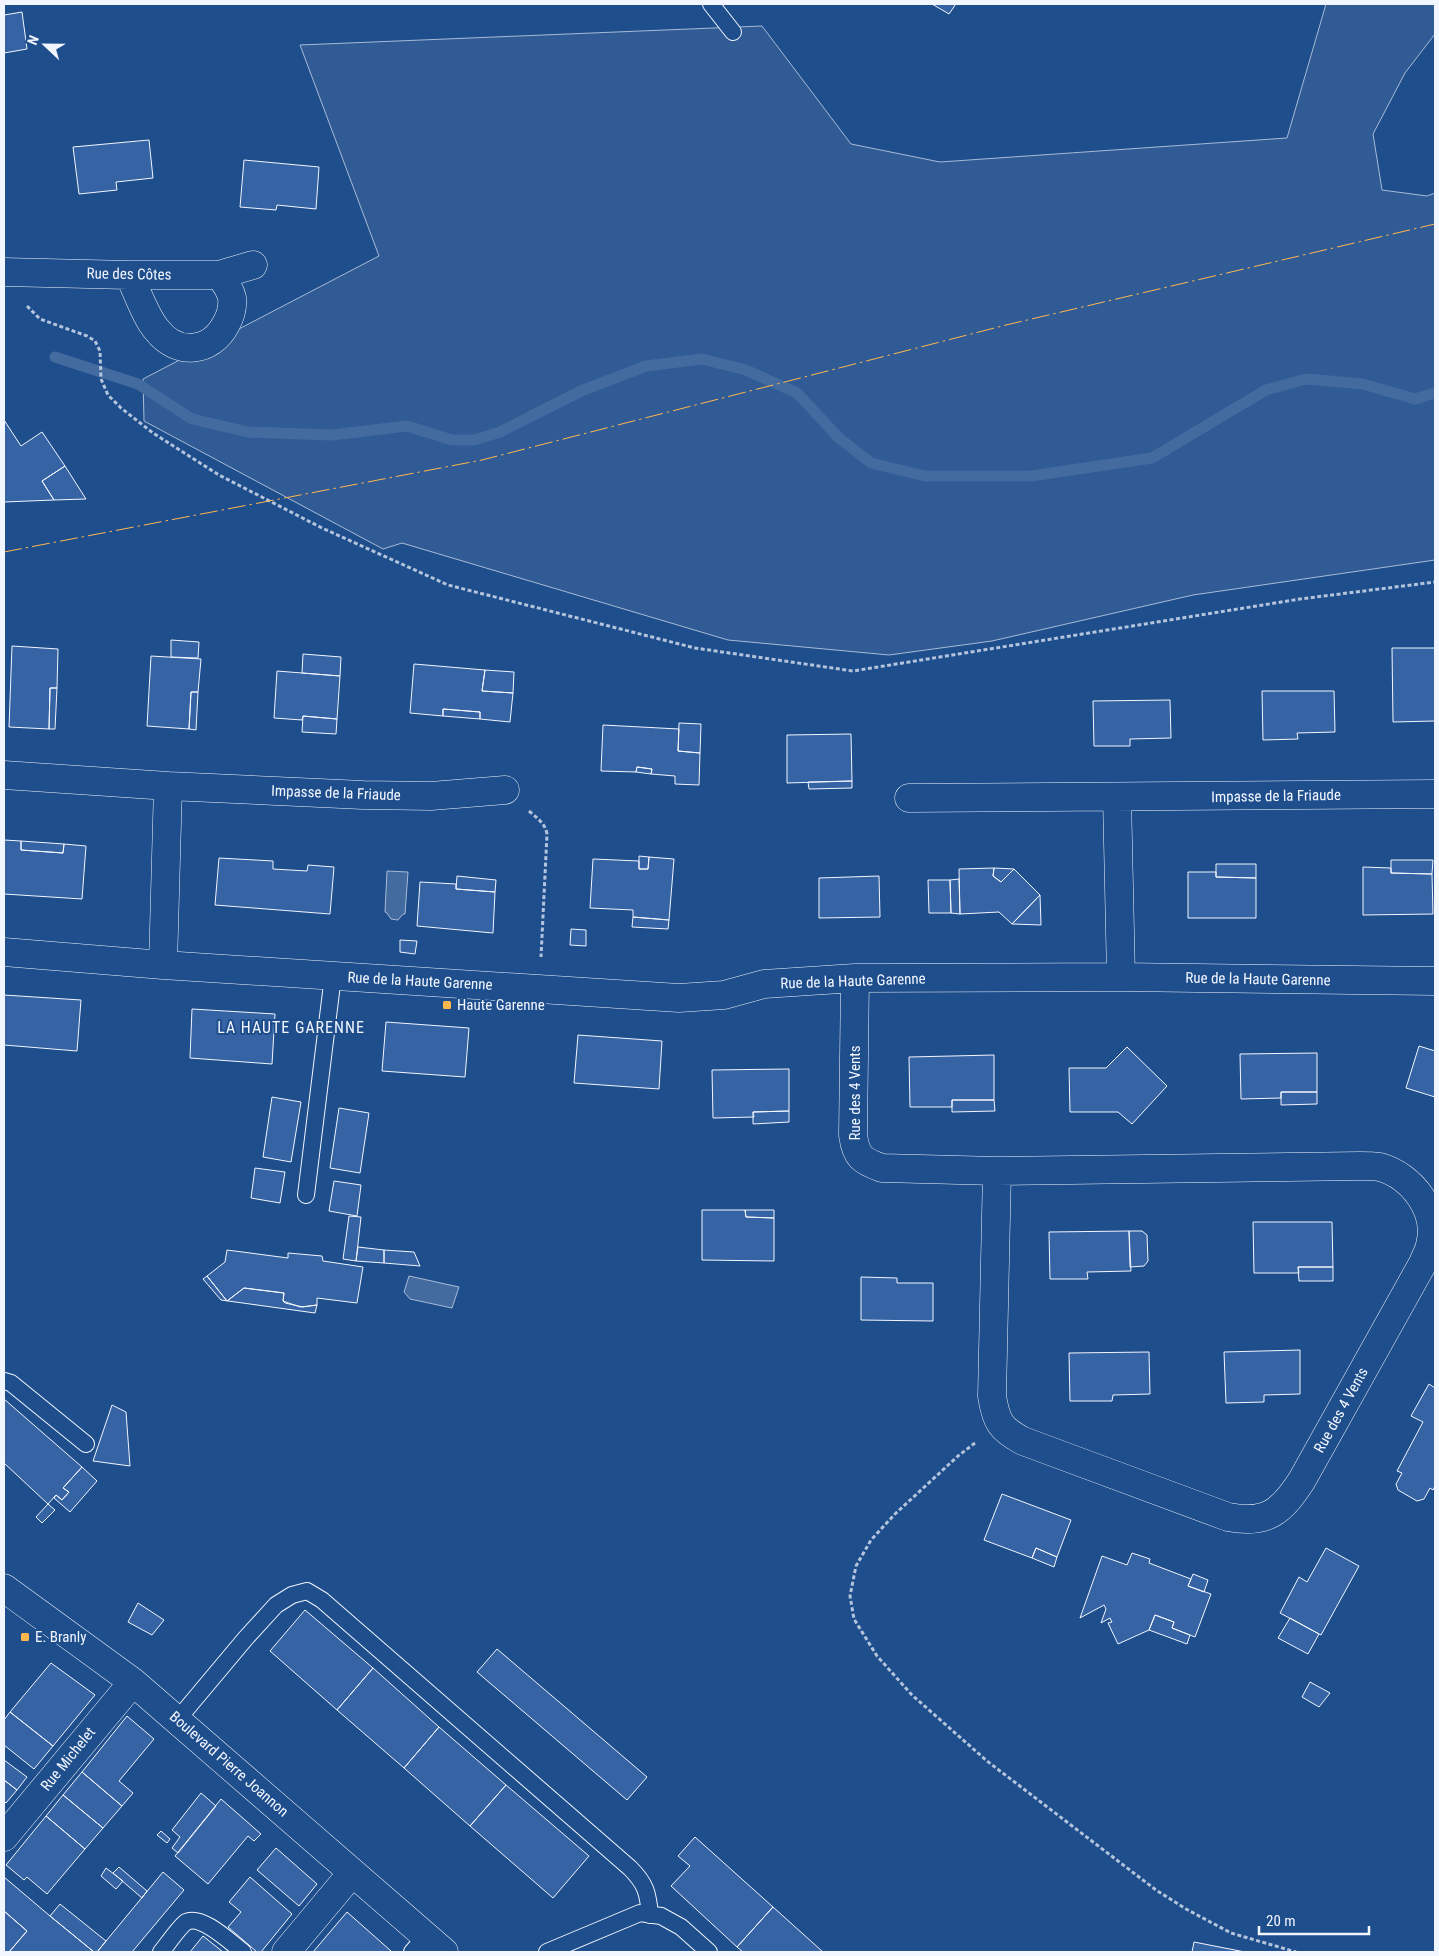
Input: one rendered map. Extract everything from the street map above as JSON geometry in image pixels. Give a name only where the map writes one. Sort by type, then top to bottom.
[{"type":"street","name":"Rue des Côtes","points":[[4,272],[219,275],[253,265]]},
{"type":"street","points":[[130,275],[157,330],[173,344],[192,348],[208,345],[221,333],[230,316],[232,299],[227,285],[219,275]]},
{"type":"street","name":"Impasse de la Friaude","points":[[4,775],[168,786],[392,795],[431,796],[505,790]]},
{"type":"street","points":[[163,965],[168,786]]},
{"type":"street","name":"Impasse de la Friaude","points":[[908,798],[1435,794]]},
{"type":"street","points":[[1117,797],[1122,977]]},
{"type":"street","name":"Rue de la Haute Garenne","points":[[4,952],[163,965],[680,998],[724,995],[764,984],[855,978],[1122,977],[1435,981]]},
{"type":"street","name":"Rue des 4 Vents","points":[[855,978],[853,1135],[855,1149],[860,1158],[868,1163],[882,1168],[997,1171],[1360,1166],[1380,1168],[1399,1176],[1416,1189],[1428,1207],[1431,1224],[1431,1244],[1423,1263],[1292,1496],[1278,1509],[1263,1518],[1246,1521],[1228,1517],[1022,1441],[1001,1427]]},
{"type":"street","points":[[997,1171],[992,1396],[995,1414],[1001,1427]]},
{"type":"street","name":"Boulevard Pierre Joannon","points":[[4,1588],[133,1682],[178,1719],[352,1873],[427,1947]]},
{"type":"street","name":"Rue Michelet","points":[[4,1837],[133,1682]]},
{"type":"street","points":[[286,1952],[352,1873]]},
{"type":"lane","points":[[711,4],[733,32]]},
{"type":"lane","points":[[306,1195],[333,976]]},
{"type":"lane","points":[[4,1381],[11,1383],[86,1444]]},
{"type":"lane","points":[[178,1719],[276,1605],[292,1595],[308,1591],[322,1600],[630,1868],[642,1880],[648,1898],[650,1915]]},
{"type":"lane","points":[[548,1952],[640,1913],[661,1916],[681,1927],[709,1952]]},
{"type":"lane","points":[[161,1952],[186,1923],[193,1921],[210,1927],[243,1952]]},
{"type":"path","points":[[24,303],[40,318],[87,336],[95,341],[100,350],[101,379],[108,395],[121,408],[153,433],[219,475],[322,528],[448,585],[695,648],[854,672],[1300,599],[1435,582]]},
{"type":"path","points":[[505,790],[540,820],[546,828],[539,988]]},
{"type":"path","points":[[1001,1427],[982,1437],[958,1456],[895,1514],[871,1540],[856,1566],[850,1596],[854,1619],[876,1656],[912,1695],[987,1761],[1156,1890],[1186,1910],[1230,1933],[1296,1952]]},
{"type":"shaded area","points":[[1326,4],[1435,4],[1435,34],[1405,73],[1373,134],[1382,190],[1427,196],[1435,193],[1435,560],[1193,595],[992,641],[889,655],[728,640],[402,543],[383,549],[144,421],[143,379],[379,256],[300,45],[762,26],[851,144],[940,162],[1287,138]]},
{"type":"shaded area","points":[[387,871],[408,872],[405,914],[398,920],[391,919],[385,912]]},
{"type":"shaded area","points":[[409,1276],[459,1287],[452,1308],[410,1299],[404,1292]]},
{"type":"building","points":[[932,4],[956,4],[949,14]]},
{"type":"building","points":[[22,12],[27,49],[4,53],[4,15]]},
{"type":"building","points":[[149,140],[153,178],[116,182],[117,190],[79,194],[73,147]]},
{"type":"building","points":[[244,160],[319,167],[316,209],[277,205],[276,210],[240,207]]},
{"type":"building","points":[[4,420],[21,446],[42,432],[65,466],[42,481],[54,500],[4,502]]},
{"type":"building","points":[[65,466],[86,499],[54,500],[42,481]]},
{"type":"building","points":[[171,640],[199,642],[198,658],[171,657]]},
{"type":"building","points":[[12,646],[58,649],[57,688],[50,688],[49,729],[9,727]]},
{"type":"building","points":[[1392,648],[1435,648],[1435,721],[1393,722]]},
{"type":"building","points":[[303,654],[341,657],[340,676],[302,673]]},
{"type":"building","points":[[151,656],[201,659],[198,692],[191,692],[189,729],[147,726]]},
{"type":"building","points":[[414,664],[485,670],[482,691],[513,693],[510,722],[480,719],[480,712],[443,709],[443,716],[410,713]]},
{"type":"building","points":[[485,670],[514,672],[513,693],[482,691]]},
{"type":"building","points":[[277,671],[340,676],[337,719],[303,716],[302,720],[274,718]]},
{"type":"building","points":[[50,688],[57,688],[55,729],[49,729]]},
{"type":"building","points":[[1262,691],[1334,691],[1335,732],[1297,733],[1298,739],[1263,740]]},
{"type":"building","points":[[191,692],[198,692],[196,730],[189,729]]},
{"type":"building","points":[[1170,700],[1171,738],[1130,739],[1130,746],[1094,746],[1093,701]]},
{"type":"building","points":[[443,709],[480,712],[480,719],[443,716]]},
{"type":"building","points":[[303,716],[337,719],[336,734],[302,732]]},
{"type":"building","points":[[679,723],[701,724],[700,753],[678,751]]},
{"type":"building","points":[[603,725],[679,729],[678,751],[700,753],[699,785],[675,784],[675,776],[651,774],[652,769],[637,767],[636,772],[601,771]]},
{"type":"building","points":[[851,734],[852,781],[787,783],[787,735]]},
{"type":"building","points":[[637,767],[652,769],[651,774],[636,772]]},
{"type":"building","points":[[852,781],[852,788],[809,789],[808,782]]},
{"type":"building","points":[[4,840],[21,841],[21,850],[63,853],[64,844],[86,846],[82,899],[4,894]]},
{"type":"building","points":[[21,841],[64,844],[63,853],[21,850]]},
{"type":"building","points":[[639,856],[649,857],[648,869],[639,869]]},
{"type":"building","points":[[649,857],[674,859],[669,920],[633,917],[633,910],[590,908],[593,859],[639,861],[639,869],[648,869]]},
{"type":"building","points":[[219,858],[273,861],[273,869],[307,871],[308,865],[334,867],[330,914],[215,905]]},
{"type":"building","points":[[1391,860],[1433,860],[1432,874],[1391,873]]},
{"type":"building","points":[[1216,864],[1256,864],[1256,878],[1216,877]]},
{"type":"building","points":[[1363,867],[1391,868],[1391,873],[1432,874],[1433,914],[1363,915]]},
{"type":"building","points":[[994,868],[993,876],[1001,882],[1014,869],[1040,895],[1012,924],[999,912],[960,914],[959,869]]},
{"type":"building","points":[[994,868],[1014,869],[1001,882],[993,876]]},
{"type":"building","points":[[1188,872],[1216,872],[1216,877],[1256,878],[1256,918],[1188,918]]},
{"type":"building","points":[[457,876],[496,880],[495,892],[456,889]]},
{"type":"building","points":[[879,876],[880,917],[819,918],[819,878]]},
{"type":"building","points":[[959,879],[960,914],[951,913],[950,880]]},
{"type":"building","points":[[928,880],[950,880],[951,913],[929,913]]},
{"type":"building","points":[[420,882],[456,884],[456,889],[495,892],[493,933],[417,926]]},
{"type":"building","points":[[1040,895],[1041,925],[1012,924]]},
{"type":"building","points":[[633,917],[669,920],[668,929],[632,927]]},
{"type":"building","points":[[571,929],[586,930],[586,946],[570,945]]},
{"type":"building","points":[[400,940],[417,941],[415,954],[400,952]]},
{"type":"building","points":[[4,995],[81,1000],[77,1051],[4,1045]]},
{"type":"building","points":[[192,1009],[275,1014],[272,1064],[190,1058]]},
{"type":"building","points":[[386,1022],[469,1028],[465,1077],[382,1071]]},
{"type":"building","points":[[578,1035],[662,1041],[659,1089],[574,1083]]},
{"type":"building","points":[[1419,1046],[1435,1051],[1435,1097],[1406,1088]]},
{"type":"building","points":[[1127,1047],[1167,1086],[1132,1124],[1118,1112],[1070,1112],[1069,1068],[1106,1068]]},
{"type":"building","points":[[1317,1053],[1317,1092],[1281,1092],[1281,1098],[1241,1099],[1240,1054]]},
{"type":"building","points":[[994,1055],[994,1100],[952,1100],[952,1107],[910,1107],[909,1057]]},
{"type":"building","points":[[789,1069],[789,1111],[753,1112],[754,1117],[713,1118],[712,1070]]},
{"type":"building","points":[[1281,1092],[1317,1092],[1317,1104],[1281,1105]]},
{"type":"building","points":[[272,1097],[301,1102],[291,1162],[263,1157]]},
{"type":"building","points":[[952,1100],[994,1100],[995,1111],[952,1112]]},
{"type":"building","points":[[339,1108],[369,1113],[360,1173],[330,1168]]},
{"type":"building","points":[[789,1111],[789,1122],[753,1124],[753,1112]]},
{"type":"building","points":[[255,1168],[285,1172],[280,1203],[251,1198]]},
{"type":"building","points":[[334,1181],[361,1185],[357,1216],[329,1211]]},
{"type":"building","points":[[702,1210],[745,1210],[746,1217],[774,1218],[774,1261],[702,1260]]},
{"type":"building","points":[[745,1210],[774,1210],[774,1218],[746,1217]]},
{"type":"building","points":[[349,1216],[361,1217],[356,1261],[343,1259]]},
{"type":"building","points":[[1253,1222],[1332,1222],[1333,1267],[1298,1267],[1299,1273],[1254,1273]]},
{"type":"building","points":[[1129,1231],[1142,1231],[1147,1235],[1148,1261],[1144,1266],[1130,1267]]},
{"type":"building","points":[[1129,1231],[1131,1271],[1087,1272],[1088,1279],[1050,1279],[1049,1232]]},
{"type":"building","points":[[358,1247],[384,1250],[384,1263],[356,1261]]},
{"type":"building","points":[[227,1250],[288,1258],[288,1253],[322,1256],[323,1261],[363,1267],[357,1303],[317,1298],[317,1305],[300,1307],[283,1301],[284,1293],[244,1288],[227,1301],[207,1276],[225,1262]]},
{"type":"building","points":[[384,1250],[414,1252],[420,1266],[384,1263]]},
{"type":"building","points":[[1298,1267],[1333,1267],[1333,1281],[1299,1281]]},
{"type":"building","points":[[207,1276],[227,1301],[221,1300],[203,1279]]},
{"type":"building","points":[[861,1277],[897,1278],[897,1283],[933,1283],[933,1321],[861,1320]]},
{"type":"building","points":[[244,1288],[284,1293],[283,1301],[285,1303],[303,1307],[317,1305],[315,1313],[227,1301]]},
{"type":"building","points":[[1300,1350],[1300,1394],[1264,1395],[1264,1402],[1226,1403],[1224,1352]]},
{"type":"building","points":[[1149,1352],[1150,1394],[1113,1395],[1112,1401],[1070,1401],[1069,1353]]},
{"type":"building","points":[[1429,1384],[1435,1388],[1435,1486],[1433,1490],[1430,1488],[1424,1499],[1417,1501],[1398,1490],[1396,1484],[1402,1473],[1397,1471],[1423,1422],[1411,1416]]},
{"type":"building","points":[[4,1399],[82,1467],[63,1488],[69,1492],[62,1500],[56,1495],[48,1504],[4,1463]]},
{"type":"building","points":[[112,1405],[126,1412],[130,1466],[93,1461]]},
{"type":"building","points":[[82,1467],[97,1481],[70,1512],[54,1498],[56,1495],[62,1500],[69,1492],[63,1488]]},
{"type":"building","points":[[1002,1494],[1071,1520],[1057,1557],[1036,1548],[1032,1558],[984,1540]]},
{"type":"building","points":[[48,1504],[55,1510],[42,1523],[36,1517]]},
{"type":"building","points":[[1036,1548],[1057,1557],[1054,1567],[1032,1558]]},
{"type":"building","points":[[1326,1548],[1359,1566],[1321,1635],[1280,1613],[1299,1577],[1307,1582]]},
{"type":"building","points":[[1132,1553],[1150,1559],[1149,1563],[1191,1579],[1188,1586],[1211,1594],[1195,1637],[1172,1628],[1174,1622],[1155,1615],[1149,1630],[1118,1644],[1108,1623],[1112,1622],[1110,1618],[1101,1623],[1106,1609],[1104,1605],[1080,1618],[1102,1556],[1127,1565]]},
{"type":"building","points":[[1193,1574],[1208,1580],[1204,1592],[1188,1586]]},
{"type":"building","points":[[138,1603],[164,1620],[152,1635],[128,1622]]},
{"type":"building","points":[[305,1610],[373,1668],[337,1710],[270,1651]]},
{"type":"building","points":[[1155,1615],[1174,1622],[1172,1628],[1190,1635],[1187,1644],[1149,1630]]},
{"type":"building","points":[[1290,1618],[1319,1634],[1308,1654],[1278,1638]]},
{"type":"building","points":[[497,1649],[647,1777],[627,1800],[477,1672]]},
{"type":"building","points":[[51,1663],[95,1695],[53,1746],[10,1712]]},
{"type":"building","points":[[373,1668],[439,1727],[404,1768],[337,1710]]},
{"type":"building","points":[[1310,1682],[1330,1693],[1319,1707],[1302,1697]]},
{"type":"building","points":[[10,1712],[53,1746],[34,1769],[4,1745],[4,1720]]},
{"type":"building","points":[[127,1716],[154,1739],[119,1781],[133,1793],[122,1806],[82,1772]]},
{"type":"building","points":[[439,1727],[506,1785],[470,1826],[404,1768]]},
{"type":"building","points":[[4,1760],[27,1777],[17,1790],[4,1780]]},
{"type":"building","points":[[82,1772],[122,1806],[103,1828],[63,1795]]},
{"type":"building","points":[[4,1780],[17,1790],[6,1803],[4,1801]]},
{"type":"building","points":[[506,1785],[589,1856],[553,1898],[470,1826]]},
{"type":"building","points":[[201,1793],[216,1806],[178,1853],[172,1848],[180,1837],[172,1830]]},
{"type":"building","points":[[63,1795],[103,1828],[85,1849],[46,1816]]},
{"type":"building","points":[[221,1799],[261,1834],[254,1841],[248,1836],[208,1884],[175,1856]]},
{"type":"building","points":[[46,1816],[85,1849],[47,1894],[27,1877],[24,1880],[6,1865]]},
{"type":"building","points":[[161,1831],[170,1839],[167,1843],[157,1835]]},
{"type":"building","points":[[695,1837],[773,1907],[737,1947],[671,1886],[690,1866],[678,1856]]},
{"type":"building","points":[[276,1848],[317,1884],[299,1906],[257,1870]]},
{"type":"building","points":[[119,1867],[147,1891],[142,1898],[113,1873]]},
{"type":"building","points":[[106,1868],[123,1881],[116,1889],[101,1876]]},
{"type":"building","points":[[163,1872],[184,1890],[132,1952],[97,1952]]},
{"type":"building","points":[[4,1877],[94,1952],[9,1952],[27,1931],[4,1911]]},
{"type":"building","points":[[250,1877],[292,1914],[261,1952],[257,1952],[228,1927],[241,1912],[229,1902]]},
{"type":"building","points":[[60,1904],[106,1941],[97,1952],[94,1952],[50,1916]]},
{"type":"building","points":[[773,1907],[823,1952],[743,1952],[737,1947]]},
{"type":"building","points":[[4,1911],[27,1931],[9,1952],[4,1952]]},
{"type":"building","points":[[347,1912],[391,1951],[313,1952]]},
{"type":"building","points":[[203,1936],[223,1952],[190,1952]]},
{"type":"building","points":[[1194,1942],[1245,1952],[1192,1952]]},
{"type":"waterway","points":[[55,357],[138,384],[192,419],[248,432],[332,435],[407,426],[452,440],[474,440],[500,432],[581,391],[646,366],[702,359],[746,370],[797,393],[839,438],[871,463],[925,476],[1031,476],[1152,458],[1266,390],[1306,379],[1363,384],[1415,399],[1435,393]]},
{"type":"power","points":[[4,552],[482,460],[1006,325],[1435,224]]},
{"type":"place","name":"Haute Garenne","points":[[447,1005]]},
{"type":"place","name":"E. Branly","points":[[25,1637]]},
{"type":"district","name":"LA HAUTE GARENNE","points":[[291,1027]]}]
